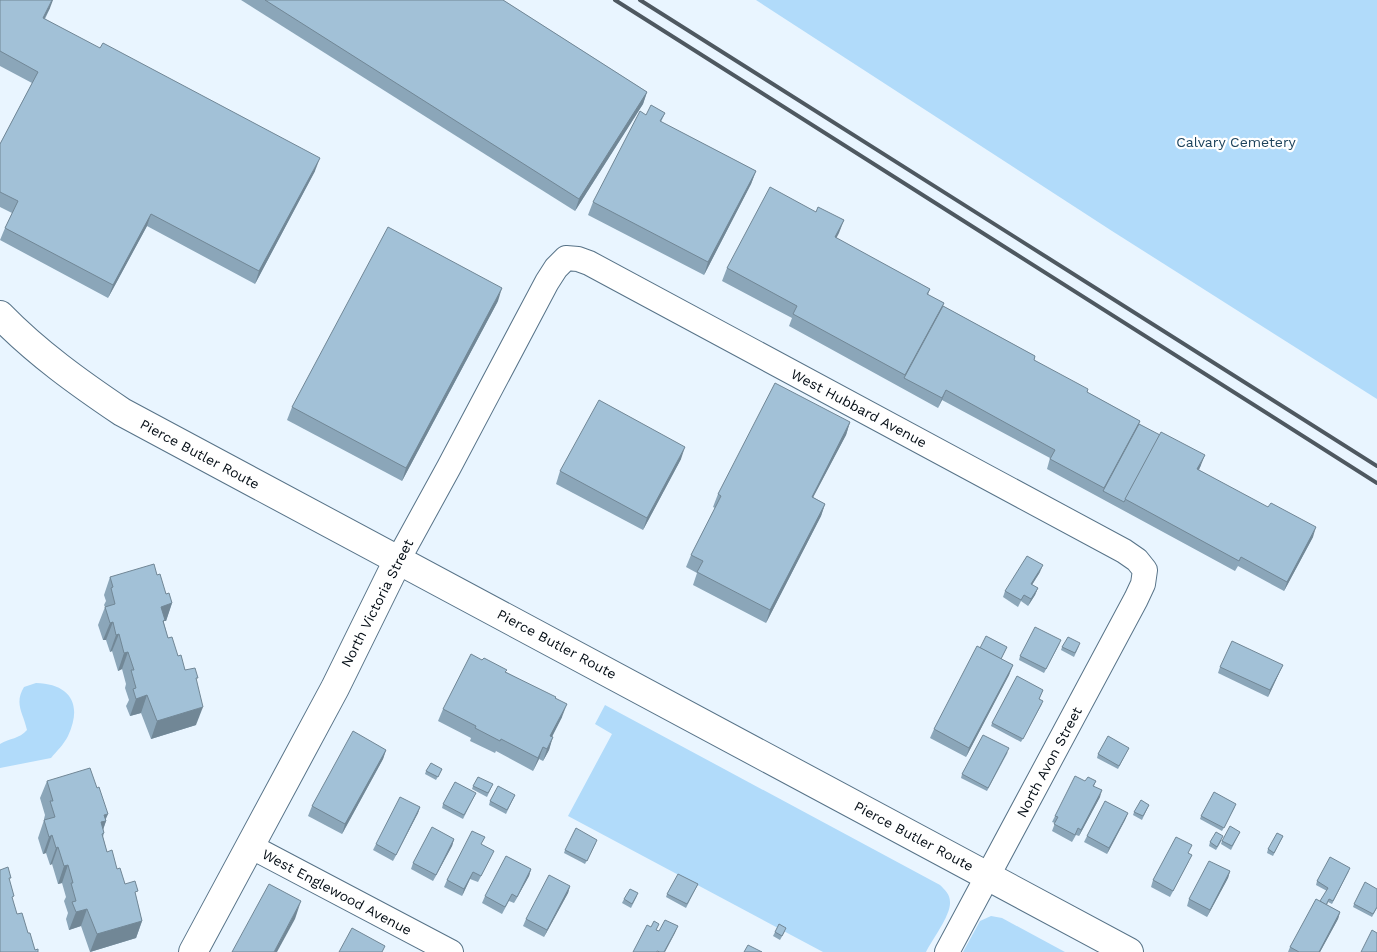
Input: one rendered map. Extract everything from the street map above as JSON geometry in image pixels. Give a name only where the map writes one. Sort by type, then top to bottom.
[{"type":"main road","name":"Pierce Butler Route","points":[[0,315],[42,355],[122,412],[1129,952]]},
{"type":"main road","name":"North Victoria Street","points":[[193,952],[335,688],[398,560]]},
{"type":"street","name":"North Victoria Street","points":[[398,560],[450,467],[547,282],[556,268],[566,258]]},
{"type":"street","name":"West Hubbard Avenue","points":[[566,258],[578,259],[589,263],[1107,542],[1137,560],[1145,570]]},
{"type":"street","name":"North Avon Street","points":[[947,952],[1136,599],[1143,584],[1145,570]]},
{"type":"street","name":"West Englewood Avenue","points":[[250,846],[451,952]]},
{"type":"green space","name":"Calvary Cemetery","points":[[756,0],[1377,0],[1377,399],[1112,231]]},
{"type":"green space","points":[[36,683],[57,687],[70,698],[74,714],[68,736],[51,758],[0,768],[0,744],[21,735],[27,730],[20,708],[20,698],[24,687]]},
{"type":"green space","points":[[605,705],[940,885],[947,892],[950,907],[948,914],[926,952],[823,952],[568,816],[612,734],[595,724]]},
{"type":"green space","points":[[991,916],[1002,918],[1065,952],[963,952],[980,921]]},
{"type":"building","points":[[0,0],[52,0],[43,18],[100,48],[103,43],[320,158],[259,271],[151,214],[113,285],[5,228],[18,201],[0,192],[0,144],[38,72],[0,51]]},
{"type":"building","points":[[265,0],[503,0],[647,92],[579,199]]},
{"type":"building","points":[[651,105],[665,113],[660,121],[756,171],[708,262],[593,202],[640,111],[646,115]]},
{"type":"building","points":[[770,187],[816,212],[818,207],[844,220],[835,237],[930,289],[927,294],[944,303],[905,375],[793,314],[797,306],[727,268]]},
{"type":"building","points":[[388,227],[502,288],[406,468],[292,407]]},
{"type":"building","points":[[943,306],[1035,356],[1034,360],[1088,389],[1087,392],[1140,421],[1104,488],[1050,459],[1055,450],[946,390],[942,398],[904,378]]},
{"type":"building","points":[[775,383],[850,422],[812,497],[825,504],[770,610],[697,572],[703,561],[691,555],[721,496],[718,494]]},
{"type":"building","points":[[599,400],[685,447],[647,518],[560,471]]},
{"type":"building","points":[[1139,424],[1160,435],[1124,502],[1103,491]]},
{"type":"building","points":[[1161,432],[1205,455],[1197,469],[1268,507],[1271,503],[1316,527],[1287,582],[1241,557],[1239,561],[1125,499]]},
{"type":"building","points":[[1027,556],[1043,565],[1031,584],[1038,588],[1031,599],[1024,595],[1021,600],[1005,591]]},
{"type":"building","points":[[154,564],[157,575],[160,574],[166,594],[169,593],[172,603],[161,607],[168,638],[172,637],[178,656],[181,655],[185,670],[195,668],[203,707],[157,721],[147,695],[136,699],[133,689],[136,688],[131,670],[134,670],[128,652],[124,653],[119,634],[116,635],[113,622],[110,623],[105,607],[115,604],[110,577]]},
{"type":"building","points":[[1035,627],[1061,640],[1046,669],[1020,656]]},
{"type":"building","points":[[986,636],[1007,647],[1001,659],[980,648]]},
{"type":"building","points":[[1068,637],[1080,643],[1075,653],[1062,647]]},
{"type":"building","points":[[1232,641],[1283,665],[1270,690],[1220,667]]},
{"type":"building","points":[[977,646],[1013,665],[969,748],[934,729]]},
{"type":"building","points":[[471,654],[482,660],[484,658],[507,670],[505,672],[567,704],[550,736],[553,737],[547,749],[543,747],[538,758],[501,739],[500,741],[443,709]]},
{"type":"building","points":[[1017,676],[1043,690],[1039,699],[1043,701],[1023,739],[992,723]]},
{"type":"building","points":[[353,731],[386,750],[345,824],[312,806]]},
{"type":"building","points":[[983,735],[1009,748],[988,788],[962,774]]},
{"type":"building","points":[[1108,736],[1129,748],[1119,766],[1098,754]]},
{"type":"building","points":[[431,763],[442,769],[438,777],[426,771]]},
{"type":"building","points":[[90,768],[108,814],[104,815],[106,821],[101,822],[107,852],[112,850],[117,869],[120,868],[125,884],[135,881],[138,891],[135,892],[142,921],[97,934],[87,909],[76,912],[72,902],[76,901],[68,865],[64,866],[52,835],[49,837],[44,820],[55,817],[50,801],[53,801],[47,781]]},
{"type":"building","points":[[1075,776],[1085,781],[1088,777],[1096,781],[1093,786],[1102,790],[1081,830],[1078,828],[1075,835],[1054,824],[1058,817],[1055,816]]},
{"type":"building","points":[[478,777],[493,784],[488,793],[473,786]]},
{"type":"building","points":[[455,782],[476,793],[464,815],[443,804]]},
{"type":"building","points":[[498,786],[515,795],[507,810],[490,801]]},
{"type":"building","points":[[1214,792],[1236,804],[1224,828],[1201,816]]},
{"type":"building","points":[[400,797],[420,807],[396,855],[376,844]]},
{"type":"building","points":[[1141,800],[1149,805],[1143,816],[1134,812]]},
{"type":"building","points":[[1105,801],[1128,813],[1109,848],[1087,836]]},
{"type":"building","points":[[1230,826],[1240,832],[1232,846],[1222,841]]},
{"type":"building","points":[[432,827],[454,839],[436,875],[413,863]]},
{"type":"building","points":[[576,828],[597,840],[587,861],[565,850]]},
{"type":"building","points":[[472,831],[485,837],[481,844],[494,851],[481,876],[473,872],[464,889],[447,880]]},
{"type":"building","points":[[1216,832],[1223,836],[1217,847],[1210,842]]},
{"type":"building","points":[[1277,833],[1283,836],[1274,853],[1268,849]]},
{"type":"building","points":[[1176,837],[1192,845],[1188,853],[1192,855],[1173,891],[1153,880]]},
{"type":"building","points":[[506,856],[531,869],[517,897],[512,894],[505,907],[485,896]]},
{"type":"building","points":[[1330,857],[1350,868],[1333,901],[1329,899],[1326,905],[1320,901],[1328,888],[1317,881]]},
{"type":"building","points":[[1209,861],[1230,871],[1210,910],[1189,899]]},
{"type":"building","points":[[8,867],[14,896],[12,897],[17,914],[22,913],[28,933],[30,933],[35,950],[38,949],[38,952],[0,952],[0,870]]},
{"type":"building","points":[[678,874],[698,884],[687,904],[667,894]]},
{"type":"building","points":[[549,875],[570,886],[547,930],[526,919]]},
{"type":"building","points":[[1365,882],[1377,889],[1377,907],[1373,914],[1354,904]]},
{"type":"building","points":[[269,884],[301,901],[274,952],[232,952]]},
{"type":"building","points":[[630,889],[638,893],[632,904],[624,899]]},
{"type":"building","points":[[1316,899],[1340,912],[1319,952],[1299,952],[1290,947]]},
{"type":"building","points":[[665,920],[678,926],[664,952],[633,952],[647,925],[651,927],[654,921],[659,924],[656,930],[659,931]]},
{"type":"building","points":[[779,924],[786,928],[782,936],[775,932]]},
{"type":"building","points":[[352,928],[385,946],[382,952],[339,952]]},
{"type":"building","points":[[1372,930],[1377,933],[1377,952],[1361,952]]},
{"type":"building","points":[[748,945],[762,952],[744,952]]},
{"type":"railway","points":[[615,0],[1377,483]]},
{"type":"railway","points":[[640,0],[1377,466]]}]
